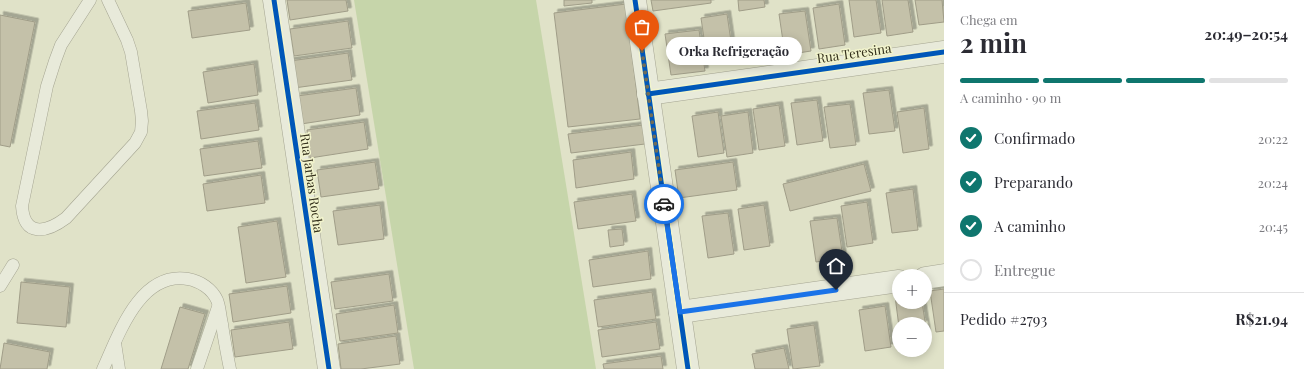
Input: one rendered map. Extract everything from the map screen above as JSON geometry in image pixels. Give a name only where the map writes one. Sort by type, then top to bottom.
[{"type":"street","name":"Rua Jarbas Rocha","points":[[274,0],[329,369]]},
{"type":"street","points":[[635,0],[688,369]]},
{"type":"street","name":"Rua Teresina","points":[[648,94],[944,52]]},
{"type":"street","points":[[932,277],[944,275]]},
{"type":"street","points":[[680,312],[892,282]]},
{"type":"lane","points":[[90,0],[62,45],[47,86],[22,206],[23,217],[27,224],[34,228],[44,229],[56,226],[66,218],[135,143],[141,132],[141,111],[131,52],[108,0]]},
{"type":"lane","points":[[0,286],[13,265]]},
{"type":"lane","points":[[103,369],[115,343],[138,302],[149,290],[165,281],[182,279],[199,282],[213,294],[218,306],[230,369]]},
{"type":"lane","points":[[197,369],[218,306]]},
{"type":"lane","points":[[115,343],[119,369]]},
{"type":"green space","points":[[354,0],[536,0],[596,369],[414,369]]},
{"type":"building","points":[[287,0],[346,0],[348,11],[290,20]]},
{"type":"building","points":[[564,0],[592,0],[592,3],[564,6]]},
{"type":"building","points":[[651,0],[711,0],[711,3],[653,11]]},
{"type":"building","points":[[738,0],[764,0],[765,7],[739,11]]},
{"type":"building","points":[[849,0],[876,0],[881,33],[854,37]]},
{"type":"building","points":[[882,0],[908,0],[913,32],[887,36]]},
{"type":"building","points":[[915,0],[942,0],[944,22],[919,25]]},
{"type":"building","points":[[246,3],[250,30],[192,38],[188,11]]},
{"type":"building","points":[[626,4],[640,119],[568,127],[554,13]]},
{"type":"building","points":[[839,4],[845,45],[819,49],[813,8]]},
{"type":"building","points":[[805,11],[811,51],[785,55],[779,14]]},
{"type":"building","points":[[727,14],[733,55],[707,59],[701,18]]},
{"type":"building","points":[[0,15],[35,22],[10,147],[0,145]]},
{"type":"building","points":[[348,21],[352,48],[294,56],[290,29]]},
{"type":"building","points":[[699,30],[705,71],[671,75],[665,34]]},
{"type":"building","points":[[348,53],[352,80],[294,88],[290,61]]},
{"type":"building","points":[[254,64],[258,95],[208,103],[203,72]]},
{"type":"building","points":[[356,88],[360,115],[301,124],[297,96]]},
{"type":"building","points":[[889,90],[895,131],[869,134],[863,93]]},
{"type":"building","points":[[817,100],[823,141],[797,145],[791,103]]},
{"type":"building","points":[[255,103],[259,130],[201,139],[197,111]]},
{"type":"building","points":[[850,104],[856,145],[830,148],[824,107]]},
{"type":"building","points":[[779,105],[785,146],[759,150],[753,109]]},
{"type":"building","points":[[924,108],[929,149],[903,153],[897,112]]},
{"type":"building","points":[[718,112],[724,153],[698,157],[692,116]]},
{"type":"building","points":[[748,112],[753,153],[727,157],[721,116]]},
{"type":"building","points":[[364,122],[368,149],[310,158],[307,130]]},
{"type":"building","points":[[643,125],[645,144],[571,153],[568,134]]},
{"type":"building","points":[[258,141],[262,168],[204,176],[200,149]]},
{"type":"building","points":[[631,152],[634,179],[576,188],[573,160]]},
{"type":"building","points":[[375,162],[379,189],[321,197],[317,170]]},
{"type":"building","points":[[733,162],[737,190],[679,198],[675,170]]},
{"type":"building","points":[[864,164],[871,191],[790,211],[783,184]]},
{"type":"building","points":[[261,175],[265,203],[207,211],[203,184]]},
{"type":"building","points":[[913,189],[918,230],[892,233],[886,193]]},
{"type":"building","points":[[632,194],[636,221],[578,229],[574,202]]},
{"type":"building","points":[[867,202],[873,243],[847,247],[841,206]]},
{"type":"building","points":[[380,205],[384,239],[338,245],[333,211]]},
{"type":"building","points":[[764,205],[770,246],[744,250],[738,209]]},
{"type":"building","points":[[728,213],[734,254],[708,258],[702,216]]},
{"type":"building","points":[[837,218],[843,258],[816,262],[810,221]]},
{"type":"building","points":[[277,221],[286,277],[246,283],[238,227]]},
{"type":"building","points":[[622,229],[624,245],[610,247],[608,230]]},
{"type":"building","points":[[648,251],[651,279],[593,287],[589,260]]},
{"type":"building","points":[[389,274],[393,301],[335,309],[331,282]]},
{"type":"building","points":[[21,282],[70,287],[66,327],[17,323]]},
{"type":"building","points":[[287,286],[291,313],[233,322],[229,294]]},
{"type":"building","points":[[944,289],[944,331],[936,332],[932,305],[932,291]]},
{"type":"building","points":[[652,292],[656,319],[598,327],[594,300]]},
{"type":"building","points":[[394,305],[398,333],[340,341],[336,314]]},
{"type":"building","points":[[885,306],[891,347],[865,351],[859,310]]},
{"type":"building","points":[[180,307],[205,314],[188,369],[161,369]]},
{"type":"building","points":[[897,309],[923,309],[924,317],[898,317]]},
{"type":"building","points":[[289,322],[293,349],[235,357],[231,330]]},
{"type":"building","points":[[656,322],[660,349],[602,357],[598,330]]},
{"type":"building","points":[[814,325],[820,366],[793,369],[787,329]]},
{"type":"building","points":[[396,336],[400,364],[361,369],[341,369],[338,344]]},
{"type":"building","points":[[4,343],[50,352],[47,369],[0,369]]},
{"type":"building","points":[[784,348],[789,369],[755,369],[752,354]]},
{"type":"building","points":[[661,356],[663,369],[604,369],[603,364]]},
{"type":"cycle path","points":[[274,0],[329,369]]},
{"type":"cycle path","points":[[635,0],[688,369]]},
{"type":"cycle path","points":[[648,94],[944,52]]},
{"type":"way so far","points":[[642,51],[664,204]]},
{"type":"place","name":"Orka Refrigeração","points":[[642,51]]},
{"type":"route","points":[[664,204],[680,312],[836,290]]}]
